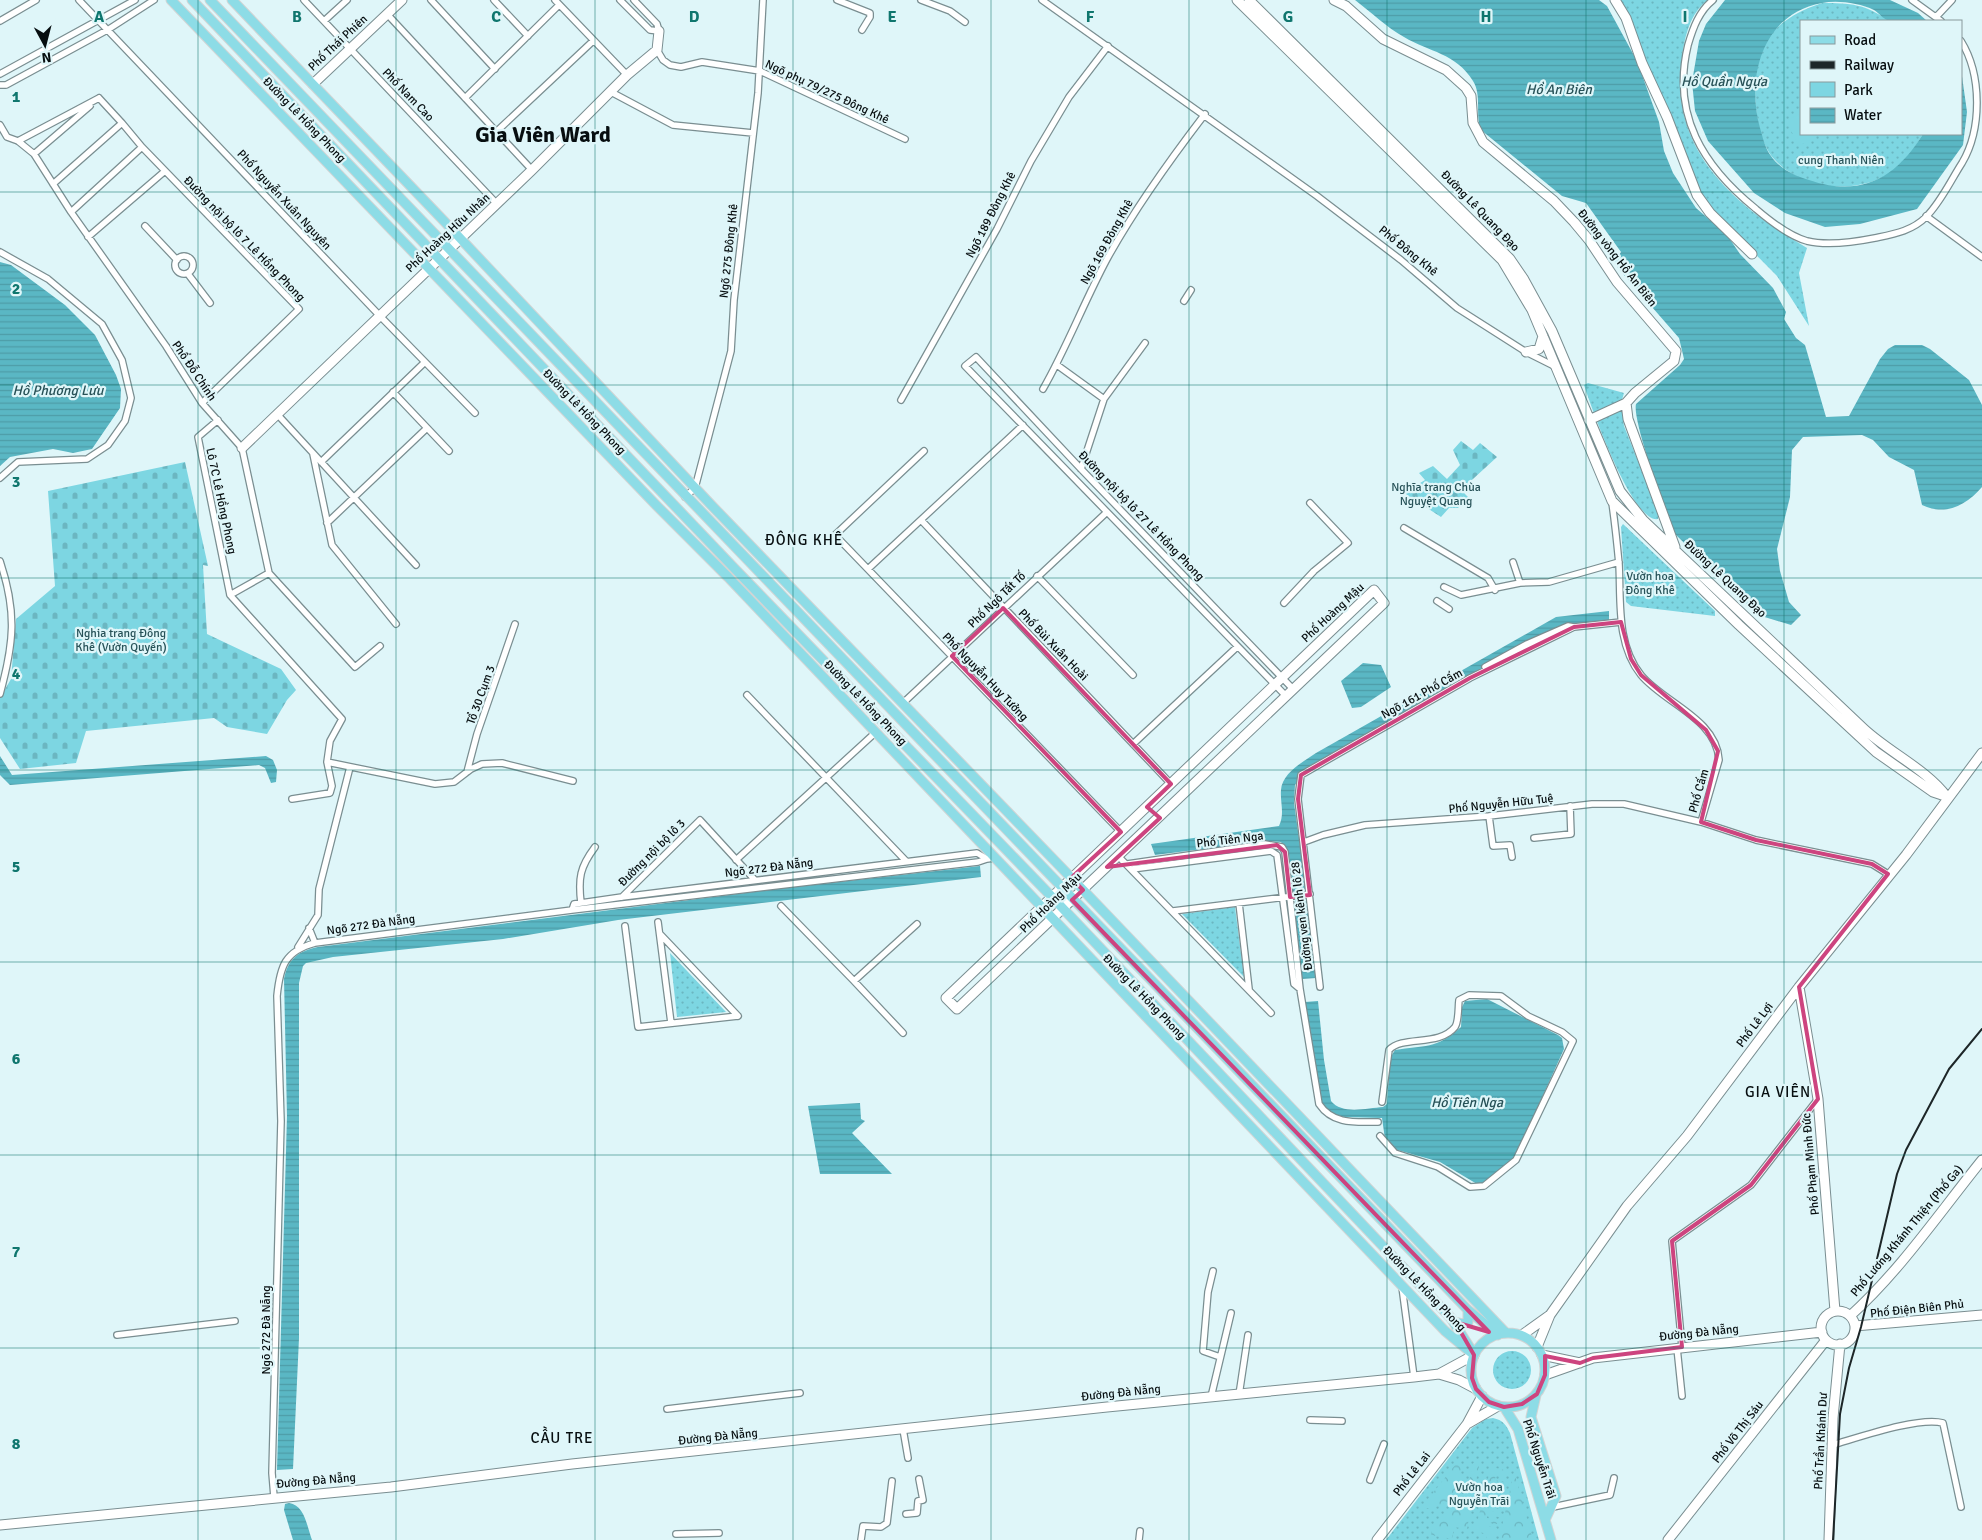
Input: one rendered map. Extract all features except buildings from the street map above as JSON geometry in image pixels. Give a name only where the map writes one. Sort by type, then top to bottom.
[{"type":"main road","name":"Đường Lê Hồng Phong","points":[[171,0],[876,732],[990,858],[1052,919],[1204,1076],[1445,1331],[1474,1355]]},
{"type":"main road","name":"Đường Lê Hồng Phong","points":[[192,0],[1052,897],[1455,1322],[1474,1355]]},
{"type":"main road","name":"Đường Lê Hồng Phong","points":[[210,0],[450,248],[1072,900],[1468,1310],[1502,1334]]},
{"type":"main road","points":[[232,0],[696,488],[1072,878],[1367,1188],[1502,1334]]},
{"type":"main road","points":[[1204,1076],[1213,1067]]},
{"type":"main road","points":[[1358,1196],[1367,1188]]},
{"type":"main road","points":[[1338,1216],[1347,1208]]},
{"type":"main road","points":[[1455,1322],[1463,1324],[1468,1322],[1468,1310]]},
{"type":"main road","points":[[1502,1334],[1522,1336],[1540,1351],[1545,1376],[1537,1394],[1522,1404],[1501,1406],[1479,1393],[1472,1378],[1471,1366],[1474,1355],[1484,1342],[1502,1334]]},
{"type":"main road","name":"Phố Nguyễn Trãi","points":[[1537,1394],[1531,1417],[1556,1496],[1553,1507],[1545,1520]]},
{"type":"main road","name":"Phố Nguyễn Trãi","points":[[1501,1406],[1518,1428],[1551,1540]]},
{"type":"street","points":[[0,21],[36,0]]},
{"type":"street","name":"Phố Nguyễn Xuân Nguyên","points":[[79,0],[109,29],[379,315],[475,413]]},
{"type":"street","points":[[0,74],[136,0]]},
{"type":"street","points":[[0,85],[6,85],[109,29],[154,0]]},
{"type":"street","name":"Phố Nam Cao","points":[[304,0],[497,204]]},
{"type":"street","points":[[324,21],[347,0]]},
{"type":"street","name":"Phố Thái Phiên","points":[[313,84],[402,0]]},
{"type":"street","points":[[431,0],[495,69]]},
{"type":"street","points":[[494,0],[528,36]]},
{"type":"street","points":[[620,0],[650,30],[659,31]]},
{"type":"street","points":[[634,0],[658,24],[657,50]]},
{"type":"street","name":"Ngõ 275 Đông Khê","points":[[696,488],[731,351],[734,300],[760,71],[763,0]]},
{"type":"street","points":[[837,0],[870,13],[870,17],[862,30]]},
{"type":"street","points":[[920,0],[950,11],[965,22]]},
{"type":"street","name":"Phố Đông Khê","points":[[1042,0],[1205,114],[1366,232],[1457,308],[1526,352],[1556,367]]},
{"type":"street","name":"Đường Lê Quang Đạo","points":[[1237,0],[1502,260],[1532,310],[1556,367]]},
{"type":"street","name":"Đường Lê Quang Đạo","points":[[1249,0],[1510,259],[1539,306],[1620,491],[1643,520],[1880,744],[1938,785],[1948,797]]},
{"type":"street","name":"Đường vòng Hồ An Biên","points":[[1334,0],[1346,6],[1383,39],[1446,70],[1466,88],[1471,96],[1474,123],[1482,142],[1554,201],[1574,222],[1589,240],[1616,282],[1676,351],[1674,362],[1635,393],[1626,403],[1589,420]]},
{"type":"street","points":[[1615,0],[1626,18],[1642,63],[1668,117],[1697,195],[1710,213],[1752,254]]},
{"type":"street","points":[[1713,0],[1705,6],[1693,28],[1682,82],[1686,112],[1703,153],[1738,195],[1789,233],[1806,241],[1821,243],[1866,240],[1907,231],[1926,216],[1971,149],[1978,87],[1968,52],[1962,43]]},
{"type":"street","points":[[1912,0],[1939,19],[1952,0]]},
{"type":"street","points":[[465,98],[528,36],[557,2],[627,75]]},
{"type":"street","points":[[387,14],[532,170]]},
{"type":"street","points":[[496,132],[593,40]]},
{"type":"street","name":"Ngõ 189 Đông Khê","points":[[902,400],[997,230],[1017,184],[1069,97],[1108,46]]},
{"type":"street","name":"Phố Hoàng Hữu Nhân","points":[[242,448],[497,204],[627,75],[657,50]]},
{"type":"street","name":"Ngõ phụ 79/275 Đông Khê","points":[[657,50],[663,60],[670,65],[682,67],[702,62],[760,71],[905,139]]},
{"type":"street","points":[[611,92],[673,125],[753,133]]},
{"type":"street","points":[[18,141],[99,98]]},
{"type":"street","points":[[34,154],[99,98]]},
{"type":"street","name":"Đường nội bộ lô 7 Lê Hồng Phong","points":[[99,98],[142,147],[299,309],[202,403]]},
{"type":"street","name":"Ngõ 169 Đông Khê","points":[[1044,389],[1092,288],[1118,239],[1161,171],[1205,114]]},
{"type":"street","points":[[53,184],[122,123]]},
{"type":"street","name":"Phố Đỗ Chính","points":[[0,125],[7,137],[18,141],[34,154],[70,212],[161,339],[202,403],[242,448],[269,573]]},
{"type":"street","points":[[70,212],[142,147]]},
{"type":"street","points":[[88,237],[165,171]]},
{"type":"street","points":[[1926,216],[1982,258]]},
{"type":"street","points":[[145,226],[177,260]]},
{"type":"street","points":[[0,252],[48,279],[102,324],[122,360],[131,398],[125,420],[108,445],[87,459],[18,462],[0,478]]},
{"type":"street","points":[[185,256],[193,261],[193,270],[188,274],[182,275],[175,266],[177,260],[185,256]]},
{"type":"street","points":[[188,274],[210,302]]},
{"type":"street","points":[[1184,301],[1191,290]]},
{"type":"street","points":[[1526,352],[1539,350],[1543,336]]},
{"type":"street","points":[[1081,469],[1104,399],[1146,343]]},
{"type":"street","name":"Đường nội bộ lô 27 Lê Hồng Phong","points":[[1001,402],[966,366],[976,357],[1293,689]]},
{"type":"street","points":[[321,462],[425,362]]},
{"type":"street","points":[[1444,587],[1461,595],[1495,590],[1520,583],[1549,582],[1598,566],[1619,562],[1612,501],[1556,367],[1566,364]]},
{"type":"street","points":[[1057,365],[1104,399]]},
{"type":"street","points":[[393,392],[449,451]]},
{"type":"street","points":[[1010,394],[1001,402],[1022,425],[1286,696]]},
{"type":"street","points":[[1626,403],[1628,419],[1681,566]]},
{"type":"street","points":[[277,414],[416,565]]},
{"type":"street","name":"Lô 7C Lê Hồng Phong","points":[[218,420],[198,437],[230,595]]},
{"type":"street","points":[[868,569],[1022,425]]},
{"type":"street","points":[[327,523],[427,428]]},
{"type":"street","name":"Phố Nguyễn Huy Tưởng","points":[[924,451],[835,535],[1120,832]]},
{"type":"street","points":[[313,454],[332,545],[396,624]]},
{"type":"street","points":[[685,496],[696,488]]},
{"type":"street","points":[[1612,501],[1620,491]]},
{"type":"street","name":"Đường Lê Quang Đạo","points":[[1612,501],[1681,566],[1739,625],[1876,752],[1934,792],[1948,797]]},
{"type":"street","points":[[1284,603],[1314,571],[1348,543],[1310,503]]},
{"type":"street","name":"Phố Ngô Tất Tố","points":[[903,703],[1107,512]]},
{"type":"street","name":"Phố Bùi Xuân Hoài","points":[[921,520],[1171,784]]},
{"type":"street","points":[[1404,528],[1488,578],[1495,590]]},
{"type":"street","points":[[0,561],[8,584],[13,632],[0,694]]},
{"type":"street","points":[[1513,562],[1520,583]]},
{"type":"street","name":"Phố Cấm","points":[[1619,562],[1621,622],[1625,643],[1631,659],[1641,675],[1706,730],[1718,751],[1719,760],[1701,822],[1756,840],[1872,864],[1888,874]]},
{"type":"street","points":[[340,801],[332,786],[326,762],[330,741],[342,719],[230,595],[269,573],[355,667],[380,646]]},
{"type":"street","points":[[1037,576],[1133,675]]},
{"type":"street","name":"Phố Hoàng Mậu","points":[[1374,590],[1384,603],[957,1009],[946,998],[1061,888],[1374,590]]},
{"type":"street","points":[[1437,600],[1449,609]]},
{"type":"street","name":"Ngõ 161 Phố Cấm","points":[[1304,842],[1298,799],[1300,776],[1324,760],[1470,678],[1568,626],[1621,622]]},
{"type":"street","name":"Tổ 30 Cụm 3","points":[[467,774],[480,725],[515,624]]},
{"type":"street","points":[[1322,640],[1333,651]]},
{"type":"street","points":[[1133,744],[1237,647]]},
{"type":"street","points":[[748,695],[906,862]]},
{"type":"street","points":[[736,860],[876,732]]},
{"type":"street","name":"Phố Lê Lợi","points":[[1522,1336],[1550,1315],[1628,1206],[1687,1136],[1799,987],[1888,874],[1906,855],[1982,752]]},
{"type":"street","points":[[326,762],[435,784],[454,782],[482,764],[502,763],[572,781]]},
{"type":"street","points":[[298,947],[318,915],[319,889],[350,767]]},
{"type":"street","points":[[292,799],[324,795],[330,793],[332,786]]},
{"type":"street","name":"Phố Nguyễn Hữu Tuệ","points":[[1304,842],[1323,835],[1364,825],[1489,816],[1570,806],[1624,804],[1701,822]]},
{"type":"street","points":[[1534,838],[1572,834],[1570,806]]},
{"type":"street","points":[[1147,807],[1160,818]]},
{"type":"street","points":[[1489,816],[1493,846],[1510,845],[1512,857]]},
{"type":"street","name":"Đường nội bộ lô 3","points":[[622,897],[700,820],[754,879]]},
{"type":"street","name":"Đường ven kênh lô 28","points":[[1304,842],[1320,987]]},
{"type":"street","name":"Phố Tiên Nga","points":[[1127,864],[1277,844],[1285,852],[1287,897]]},
{"type":"street","points":[[581,903],[579,883],[584,862],[596,848]]},
{"type":"street","name":"Phố Tiên Nga","points":[[1132,869],[1275,852],[1279,859],[1287,897],[1319,1104],[1329,1117],[1337,1120],[1378,1122]]},
{"type":"street","name":"Ngõ 272 Đà Nẵng","points":[[274,1497],[272,1473],[276,1384],[276,1300],[281,1121],[277,996],[279,975],[283,966],[298,947],[315,943],[572,910],[574,904],[754,879],[977,853],[990,858]]},
{"type":"street","points":[[1118,856],[1271,1013]]},
{"type":"street","points":[[572,910],[978,862],[990,858]]},
{"type":"street","points":[[1173,911],[1310,894]]},
{"type":"street","points":[[1238,903],[1249,989]]},
{"type":"street","points":[[781,906],[903,1033]]},
{"type":"street","points":[[658,922],[672,1022]]},
{"type":"street","points":[[854,981],[917,924]]},
{"type":"street","points":[[625,926],[638,1027],[738,1016],[660,934]]},
{"type":"street","points":[[310,928],[315,943]]},
{"type":"street","name":"Phố Phạm Minh Đức","points":[[1799,987],[1818,1099],[1835,1311]]},
{"type":"street","points":[[1380,1136],[1395,1153],[1438,1167],[1470,1187],[1484,1186],[1516,1160],[1573,1041],[1562,1032],[1528,1016],[1500,996],[1464,996],[1459,1000],[1456,1026],[1454,1028],[1426,1041],[1395,1045],[1389,1050],[1382,1102]]},
{"type":"street","points":[[1682,1396],[1672,1241],[1751,1185],[1818,1099]]},
{"type":"street","name":"Phố Lương Khánh Thiện (Phố Ga)","points":[[1850,1316],[1866,1302],[1898,1265],[1982,1160]]},
{"type":"street","points":[[1213,1271],[1208,1292],[1202,1351],[1220,1357]]},
{"type":"street","points":[[1402,1284],[1414,1377]]},
{"type":"street","points":[[1835,1311],[1841,1311],[1850,1316],[1855,1326],[1850,1339],[1840,1344],[1824,1336],[1824,1319],[1835,1311]]},
{"type":"street","points":[[1211,1398],[1231,1313]]},
{"type":"street","name":"Phố Lê Lợi","points":[[1540,1351],[1550,1315]]},
{"type":"street","name":"Phố Điện Biên Phủ","points":[[1855,1326],[1982,1315]]},
{"type":"street","points":[[118,1335],[235,1321]]},
{"type":"street","points":[[1239,1395],[1248,1335]]},
{"type":"street","name":"Đường Đà Nẵng","points":[[1545,1376],[1593,1358],[1680,1348],[1824,1336]]},
{"type":"street","name":"Phố Võ Thị Sáu","points":[[1668,1540],[1824,1336]]},
{"type":"street","name":"Phố Trần Khánh Dư","points":[[1829,1540],[1832,1445],[1840,1344]]},
{"type":"street","name":"Đường Đà Nẵng","points":[[1540,1351],[1580,1363]]},
{"type":"street","name":"Đường Đà Nẵng","points":[[0,1524],[391,1487],[572,1464],[1414,1377],[1439,1374],[1474,1355]]},
{"type":"street","name":"Đường Đà Nẵng","points":[[1439,1374],[1459,1380],[1479,1393]]},
{"type":"street","points":[[667,1409],[800,1393]]},
{"type":"street","name":"Phố Lê Lai","points":[[1377,1540],[1467,1424],[1479,1393]]},
{"type":"street","name":"Phố Lê Lai","points":[[1467,1424],[1501,1406]]},
{"type":"street","points":[[1310,1420],[1342,1421]]},
{"type":"street","points":[[1832,1445],[1884,1430],[1934,1422],[1943,1424],[1961,1507]]},
{"type":"street","points":[[903,1429],[908,1458]]},
{"type":"street","points":[[1370,1480],[1384,1444]]},
{"type":"street","points":[[1553,1507],[1610,1495],[1614,1478]]},
{"type":"street","points":[[906,1514],[917,1513],[918,1501],[923,1500],[919,1479]]},
{"type":"street","points":[[861,1540],[863,1526],[881,1527],[887,1523],[892,1481]]},
{"type":"street","points":[[1139,1540],[1140,1530]]},
{"type":"street","points":[[676,1534],[719,1533]]},
{"type":"highlighted area","points":[[1003,608],[1171,784],[1147,807],[1160,818],[1107,867],[1277,845],[1285,852],[1290,897],[1310,895],[1298,799],[1301,775],[1470,678],[1574,627],[1621,622],[1631,659],[1641,675],[1706,730],[1718,751],[1701,822],[1756,840],[1872,864],[1888,874],[1799,987],[1818,1099],[1751,1185],[1672,1241],[1682,1347],[1593,1358],[1580,1363],[1545,1356],[1545,1375],[1537,1394],[1522,1404],[1504,1407],[1489,1402],[1476,1389],[1472,1378],[1474,1355],[1455,1322],[1489,1332],[1072,900],[1083,890],[1071,878],[1121,832],[952,656]]},
{"type":"green space","points":[[1617,0],[1708,0],[1693,18],[1683,49],[1680,90],[1685,120],[1696,147],[1712,171],[1732,193],[1755,213],[1807,248],[1799,273],[1809,326],[1777,276],[1697,195],[1669,116],[1628,17]]},
{"type":"green space","name":"cung Thanh Niên","points":[[1822,3],[1841,3],[1865,8],[1888,20],[1800,20],[1800,135],[1922,135],[1904,161],[1881,178],[1850,186],[1816,183],[1800,178],[1786,170],[1766,148],[1757,115],[1755,97],[1759,61],[1764,46],[1776,28],[1801,12]]},
{"type":"green space","points":[[1800,114],[1800,135],[1818,135],[1799,146],[1786,121]]},
{"type":"green space","points":[[1588,383],[1624,393],[1621,403],[1624,426],[1659,514],[1658,519],[1648,516],[1637,504],[1626,485],[1589,400],[1584,385]]},
{"type":"green space","name":"Nghĩa trang Chùa Nguyệt Quang","points":[[1461,441],[1473,450],[1480,443],[1497,457],[1461,490],[1469,498],[1458,508],[1449,508],[1441,517],[1404,493],[1425,480],[1419,473],[1433,466],[1447,479],[1460,465],[1453,450]]},
{"type":"green space","name":"Nghia trang Đông Khê (Vườn Quyến)","points":[[185,462],[208,566],[203,565],[207,634],[281,669],[296,690],[287,700],[267,734],[227,727],[214,718],[86,731],[76,763],[20,769],[0,738],[0,698],[11,679],[16,619],[55,586],[48,491]]},
{"type":"green space","name":"Vườn hoa Đông Khê","points":[[1623,524],[1715,611],[1715,616],[1631,606],[1626,602],[1621,527]]},
{"type":"green space","points":[[1235,907],[1244,977],[1182,914]]},
{"type":"green space","points":[[670,953],[726,1012],[677,1017]]},
{"type":"green space","points":[[1512,1351],[1526,1356],[1531,1370],[1526,1384],[1512,1389],[1498,1384],[1493,1370],[1498,1356]]},
{"type":"green space","name":"Vườn hoa Nguyễn Trãi","points":[[1493,1418],[1504,1423],[1510,1433],[1539,1540],[1386,1540],[1472,1428],[1486,1419]]},
{"type":"green space","points":[[1459,1460],[1461,1479],[1454,1495],[1440,1505],[1431,1508],[1421,1508]]},
{"type":"green space","points":[[1473,1463],[1479,1465],[1467,1529],[1454,1527],[1452,1539],[1431,1535],[1435,1524],[1439,1520],[1448,1513],[1464,1506]]},
{"type":"green space","points":[[1491,1467],[1509,1471],[1508,1475],[1496,1473],[1495,1480],[1506,1483],[1505,1488],[1493,1486],[1492,1491],[1504,1493],[1503,1499],[1491,1496],[1490,1501],[1502,1504],[1501,1509],[1489,1506],[1488,1510],[1500,1513],[1499,1517],[1487,1515],[1487,1518],[1498,1520],[1497,1524],[1485,1522],[1485,1525],[1497,1528],[1494,1540],[1486,1540],[1487,1534],[1475,1531]]},
{"type":"green space","points":[[1514,1472],[1533,1540],[1499,1540]]},
{"type":"water","name":"Hồ An Biên","points":[[1355,0],[1599,0],[1607,6],[1637,61],[1659,122],[1664,151],[1673,173],[1696,208],[1727,235],[1740,254],[1773,288],[1786,312],[1784,319],[1796,338],[1805,345],[1826,417],[1849,416],[1880,359],[1888,349],[1895,345],[1922,345],[1930,349],[1969,380],[1982,405],[1982,487],[1976,494],[1955,507],[1939,510],[1931,508],[1922,505],[1914,470],[1889,457],[1873,440],[1862,435],[1803,437],[1792,450],[1790,497],[1777,549],[1780,571],[1789,602],[1801,615],[1791,625],[1758,615],[1676,535],[1671,527],[1643,444],[1636,413],[1636,404],[1680,365],[1684,359],[1679,338],[1618,268],[1615,261],[1621,252],[1586,203],[1562,196],[1481,130],[1478,118],[1476,87],[1459,64],[1397,33]]},
{"type":"water","name":"Hồ Quần Ngựa","points":[[1725,0],[1890,0],[1918,13],[1926,20],[1887,20],[1874,10],[1855,4],[1828,2],[1802,9],[1785,20],[1772,34],[1763,51],[1758,69],[1755,89],[1756,108],[1764,143],[1775,161],[1793,174],[1828,185],[1845,187],[1861,185],[1889,173],[1901,162],[1922,135],[1962,135],[1962,76],[1967,112],[1963,145],[1917,209],[1860,224],[1825,227],[1785,213],[1754,193],[1708,141],[1695,111],[1692,82],[1699,41],[1706,24]]},
{"type":"water","name":"Hồ Phương Lưu","points":[[0,262],[11,265],[65,305],[95,335],[116,375],[121,389],[120,408],[92,449],[73,453],[53,449],[10,457],[0,466]]},
{"type":"water","points":[[1609,611],[1609,620],[1588,622],[1555,631],[1299,779],[1295,785],[1294,803],[1306,887],[1303,893],[1296,894],[1293,891],[1289,854],[1281,842],[1266,841],[1155,855],[1151,844],[1279,826],[1282,812],[1282,784],[1289,773],[1299,764],[1556,617]]},
{"type":"water","points":[[1363,663],[1381,665],[1391,687],[1361,707],[1352,708],[1341,681]]},
{"type":"water","points":[[0,756],[12,775],[266,756],[273,760],[277,770],[276,782],[271,783],[265,768],[259,765],[10,785],[0,775]]},
{"type":"water","points":[[980,866],[981,877],[618,920],[503,939],[333,957],[306,963],[303,966],[299,983],[299,1338],[293,1469],[277,1470],[287,1116],[284,979],[288,966],[295,957],[305,951],[318,947],[776,889]]},
{"type":"water","points":[[1296,899],[1305,899],[1308,903],[1316,978],[1302,979],[1294,905]]},
{"type":"water","name":"Hồ Tiên Nga","points":[[1487,999],[1558,1035],[1562,1038],[1564,1049],[1518,1151],[1489,1180],[1477,1184],[1440,1162],[1394,1149],[1385,1139],[1382,1118],[1344,1117],[1327,1112],[1322,1103],[1305,1002],[1318,1001],[1324,1060],[1331,1101],[1342,1108],[1355,1110],[1383,1107],[1387,1104],[1390,1058],[1395,1050],[1430,1045],[1444,1040],[1461,1027],[1462,1007],[1465,1001]]},
{"type":"water","points":[[860,1103],[861,1119],[865,1121],[852,1133],[892,1174],[820,1174],[808,1106]]},
{"type":"water","points":[[289,1503],[299,1508],[302,1512],[312,1540],[293,1540],[284,1510],[285,1504]]},
{"type":"railway","points":[[1833,1540],[1840,1414],[1849,1368],[1861,1327],[1897,1174],[1906,1150],[1949,1069],[1982,1029]]},
{"type":"district","name":"Gia Viên Ward","points":[[543,134]]},
{"type":"district","name":"ĐÔNG KHÊ","points":[[804,540]]},
{"type":"district","name":"GIA VIÊN","points":[[1778,1092]]},
{"type":"district","name":"CẦU TRE","points":[[562,1438]]}]
